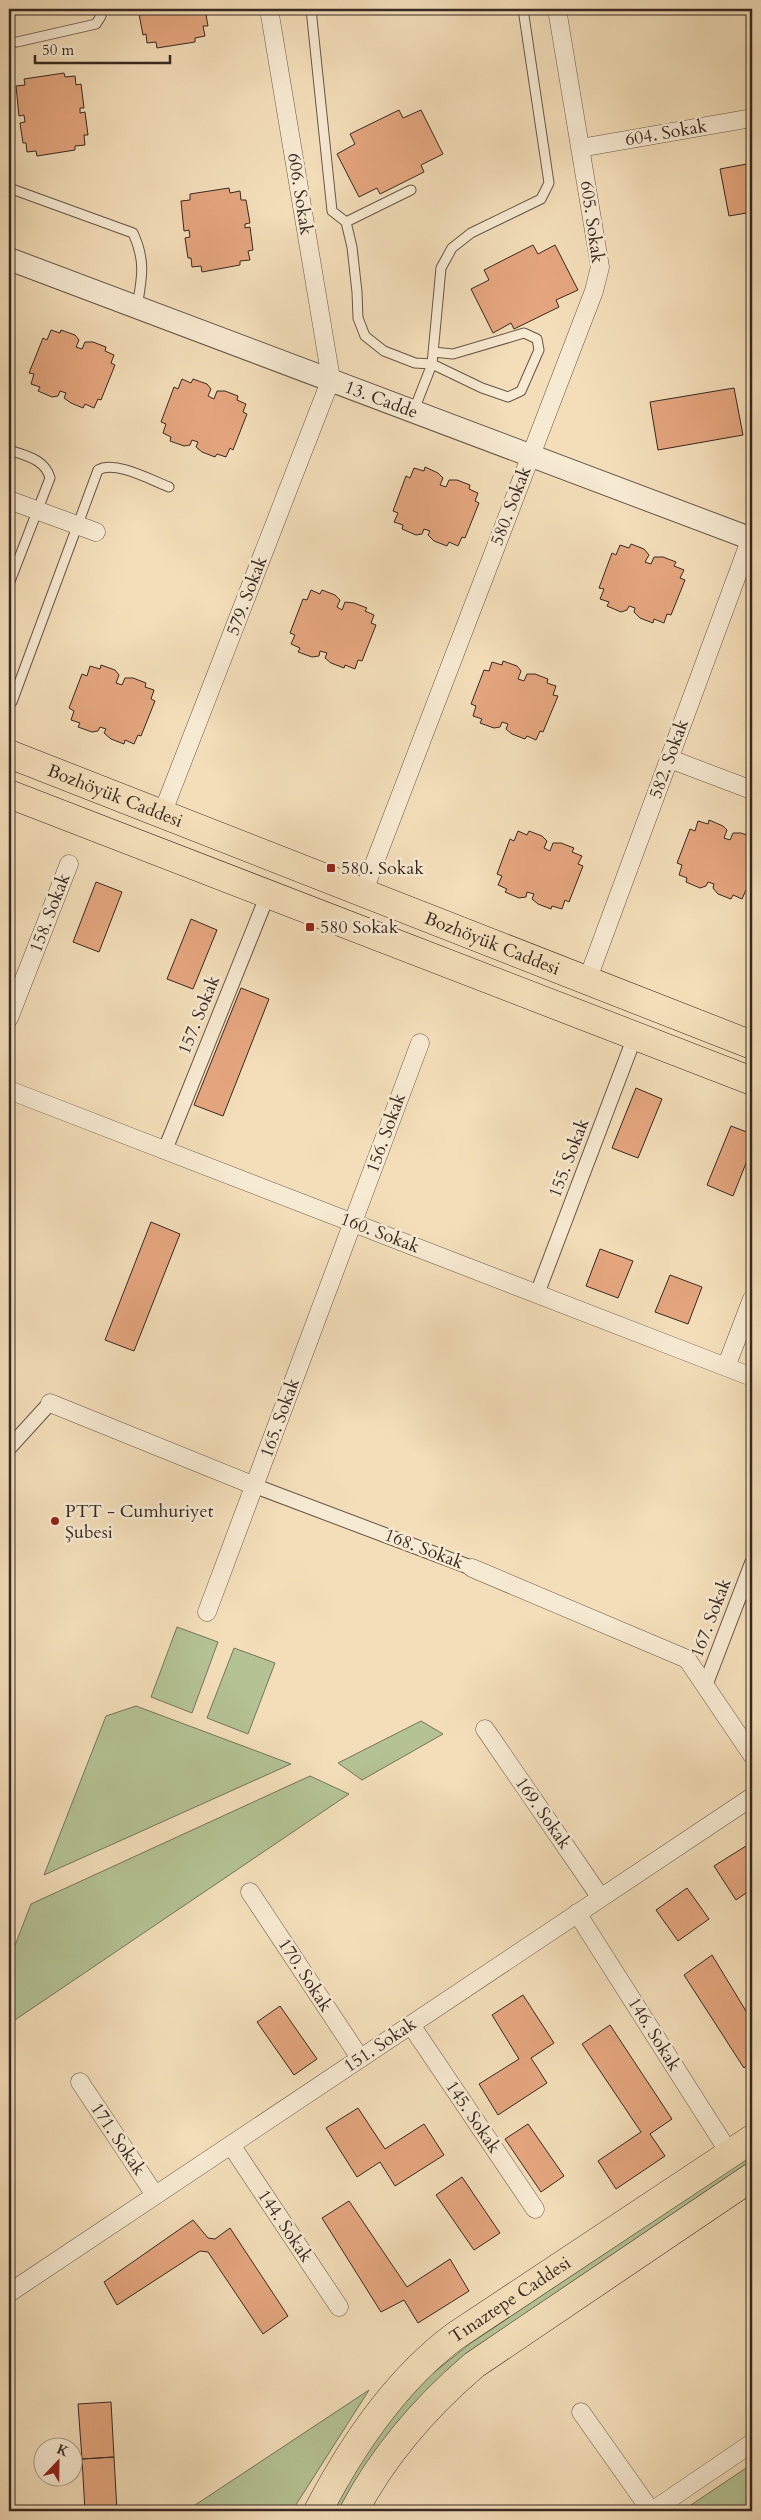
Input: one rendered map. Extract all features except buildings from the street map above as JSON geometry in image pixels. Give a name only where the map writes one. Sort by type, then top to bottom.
[{"type":"main road","name":"Bozhöyük Caddesi","points":[[9,754],[752,1045]]},
{"type":"main road","name":"Bozhöyük Caddesi","points":[[9,794],[752,1081]]},
{"type":"main road","name":"Tınaztepe Caddesi","points":[[318,2511],[364,2432],[422,2363],[454,2336],[752,2139]]},
{"type":"main road","name":"Tınaztepe Caddesi","points":[[354,2511],[390,2451],[441,2393],[467,2371],[752,2177]]},
{"type":"street","name":"606. Sokak","points":[[269,9],[331,379]]},
{"type":"street","name":"605. Sokak","points":[[530,455],[594,291],[600,268],[557,9]]},
{"type":"street","name":"604. Sokak","points":[[580,148],[752,118]]},
{"type":"street","name":"13. Cadde","points":[[9,259],[752,537]]},
{"type":"street","name":"579. Sokak","points":[[162,814],[331,379]]},
{"type":"street","name":"580. Sokak","points":[[363,893],[530,455]]},
{"type":"street","points":[[9,500],[96,532]]},
{"type":"street","name":"582. Sokak","points":[[588,981],[752,537]]},
{"type":"street","points":[[670,759],[752,790]]},
{"type":"street","name":"158. Sokak","points":[[9,1018],[69,864]]},
{"type":"street","name":"157. Sokak","points":[[165,1150],[268,894]]},
{"type":"street","name":"155. Sokak","points":[[537,1294],[635,1036]]},
{"type":"street","name":"156. Sokak","points":[[353,1223],[420,1043]]},
{"type":"street","name":"160. Sokak","points":[[9,1090],[752,1377]]},
{"type":"street","name":"165. Sokak","points":[[207,1612],[353,1223]]},
{"type":"street","points":[[726,1367],[752,1299]]},
{"type":"street","points":[[9,1448],[50,1403]]},
{"type":"street","name":"168. Sokak","points":[[50,1403],[255,1486],[472,1568],[687,1659],[752,1755]]},
{"type":"street","name":"167. Sokak","points":[[705,1686],[752,1564]]},
{"type":"street","name":"169. Sokak","points":[[484,1729],[602,1898]]},
{"type":"street","name":"151. Sokak","points":[[9,2293],[752,1797]]},
{"type":"street","name":"170. Sokak","points":[[250,1892],[360,2058]]},
{"type":"street","name":"146. Sokak","points":[[577,1914],[730,2154]]},
{"type":"street","name":"145. Sokak","points":[[411,2025],[535,2209]]},
{"type":"street","name":"171. Sokak","points":[[80,2082],[155,2195]]},
{"type":"street","name":"144. Sokak","points":[[231,2145],[339,2307]]},
{"type":"street","points":[[581,2412],[652,2511],[752,2443]]},
{"type":"lane","points":[[16,42],[96,24],[101,16],[102,9]]},
{"type":"lane","points":[[311,9],[332,211],[346,222],[352,247],[358,318],[365,336],[384,351],[415,363],[432,364],[482,388],[508,397],[521,391],[539,350],[537,339],[524,333],[453,354],[433,352]]},
{"type":"lane","points":[[414,410],[432,364],[441,268],[452,248],[471,233],[540,199],[549,183],[523,9]]},
{"type":"lane","points":[[9,188],[132,233],[139,246],[143,267],[137,307]]},
{"type":"lane","points":[[346,222],[411,190]]},
{"type":"lane","points":[[9,450],[40,462],[48,470],[50,478],[9,584]]},
{"type":"lane","points":[[12,702],[98,470],[105,465],[116,467],[169,487]]},
{"type":"green space","points":[[177,1627],[218,1642],[192,1713],[151,1697]]},
{"type":"green space","points":[[234,1648],[275,1663],[248,1734],[207,1718]]},
{"type":"green space","points":[[136,1706],[291,1764],[44,1875],[106,1716]]},
{"type":"green space","points":[[421,1721],[443,1734],[362,1780],[338,1763]]},
{"type":"green space","points":[[310,1776],[349,1794],[9,2024],[9,1961],[31,1904]]},
{"type":"green space","points":[[752,2153],[752,2167],[491,2341],[344,2511],[332,2511],[382,2427],[428,2377],[471,2343]]},
{"type":"green space","points":[[369,2390],[292,2511],[186,2511]]},
{"type":"green space","points":[[752,2464],[752,2511],[682,2511]]},
{"type":"place","name":"580. Sokak","points":[[331,868]]},
{"type":"place","name":"580 Sokak","points":[[310,927]]},
{"type":"place","name":"PTT - Cumhuriyet Şubesi","points":[[55,1521]]}]
